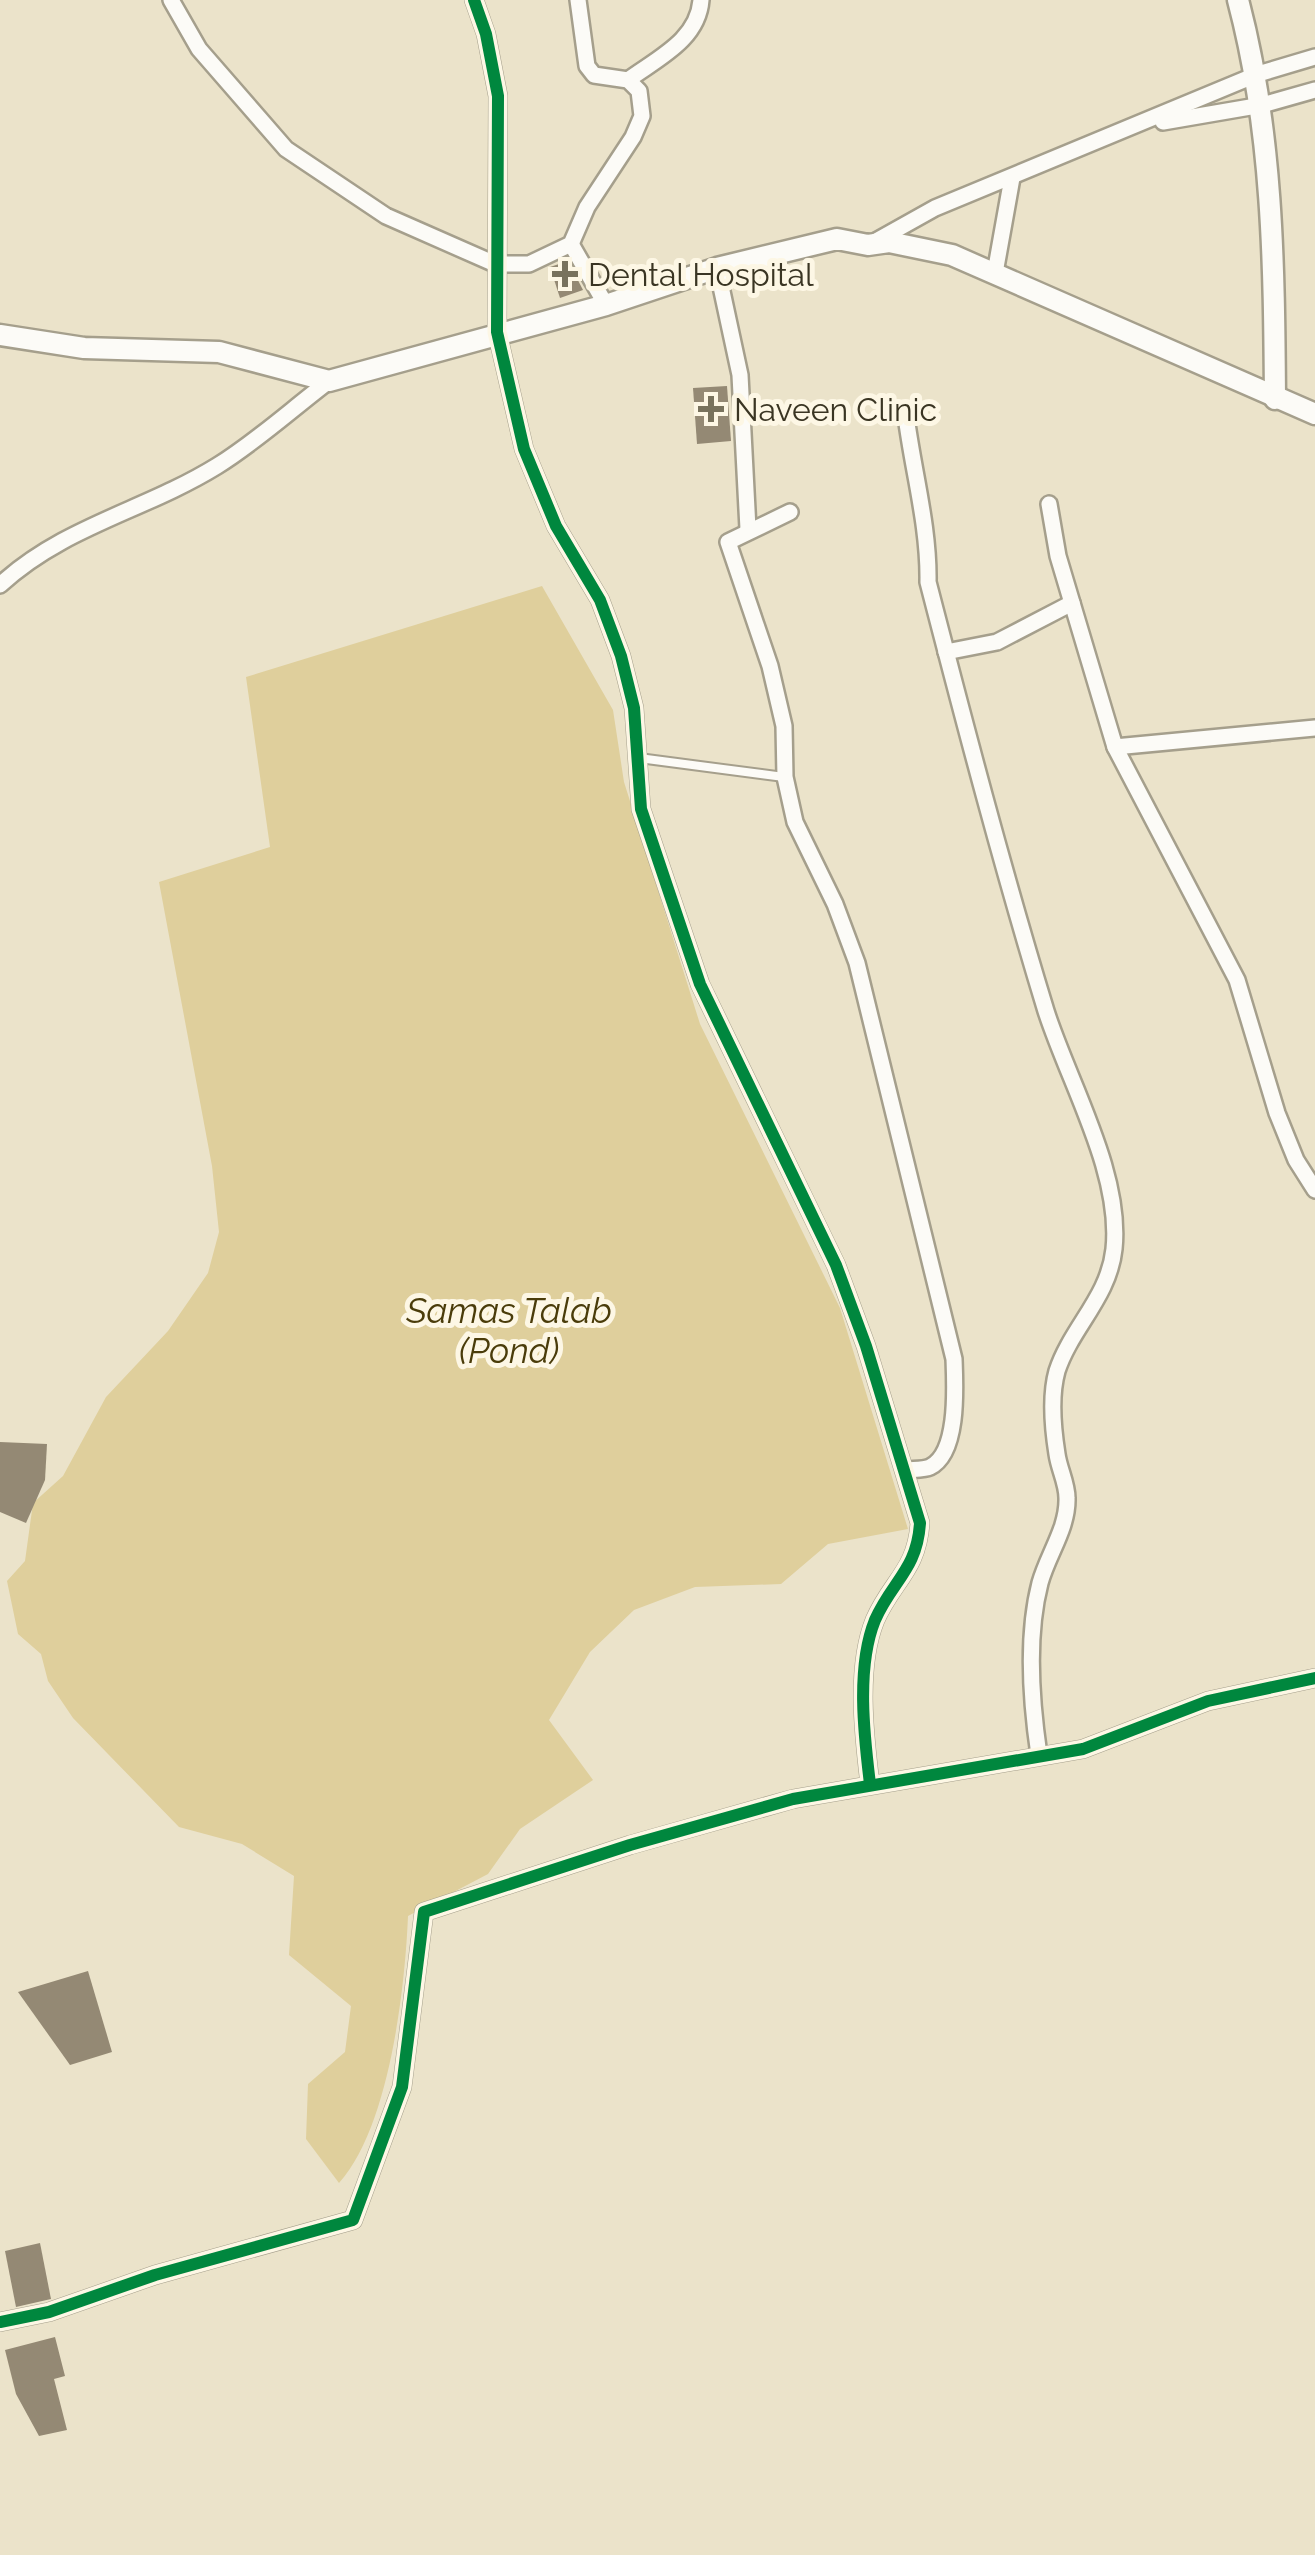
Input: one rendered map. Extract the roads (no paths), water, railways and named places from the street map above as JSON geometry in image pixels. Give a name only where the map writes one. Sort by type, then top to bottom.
[{"type":"street","points":[[171,0],[199,50],[286,149],[386,216],[495,264],[529,264],[570,244],[642,116],[639,91],[628,80],[594,75],[588,66],[578,0]]},
{"type":"street","points":[[474,0],[486,34],[498,96],[497,332],[524,449],[540,493],[600,600],[622,656],[634,708],[634,758],[641,809],[700,984],[836,1265],[920,1523],[918,1550],[874,1622],[866,1668],[865,1746],[870,1784]]},
{"type":"street","points":[[628,80],[681,42],[699,22],[700,0]]},
{"type":"street","points":[[1238,0],[1258,74],[1274,231],[1275,399]]},
{"type":"street","points":[[868,246],[935,208],[1258,74],[1315,57]]},
{"type":"street","points":[[1138,127],[1262,105],[1315,90]]},
{"type":"street","points":[[995,273],[1012,178]]},
{"type":"street","points":[[0,585],[68,534],[147,503],[219,465],[329,381],[606,305],[717,268],[837,240],[868,246],[889,242],[952,255],[1315,414]]},
{"type":"street","points":[[570,244],[606,305]]},
{"type":"street","points":[[717,268],[740,375],[748,529]]},
{"type":"street","points":[[0,335],[84,348],[219,352],[329,381]]},
{"type":"street","points":[[906,416],[914,484],[929,543],[928,582],[946,652],[1046,1010],[1104,1168],[1113,1210],[1114,1248],[1106,1282],[1057,1371],[1056,1439],[1068,1494],[1066,1522],[1048,1554],[1038,1588],[1032,1703],[1040,1756]]},
{"type":"street","points":[[1048,504],[1072,603],[1115,747],[1237,980],[1277,1113],[1296,1160],[1315,1190]]},
{"type":"street","points":[[790,512],[728,542],[770,666],[784,726],[785,777],[794,822],[835,904],[857,963],[954,1359],[956,1400],[950,1435],[941,1457],[929,1468],[905,1470]]},
{"type":"street","points":[[946,652],[997,642],[1072,603]]},
{"type":"street","points":[[1115,747],[1315,728]]},
{"type":"street","points":[[0,2322],[49,2312],[154,2275],[353,2220],[402,2086],[424,1912],[630,1845],[792,1800],[1101,1743],[1208,1702],[1315,1678]]},
{"type":"lane","points":[[634,758],[785,777]]},
{"type":"water","name":"Samas Talab (Pond)","points":[[542,586],[613,710],[624,782],[700,1024],[840,1308],[908,1529],[828,1544],[781,1584],[695,1587],[634,1610],[590,1652],[549,1720],[593,1780],[520,1829],[488,1874],[408,1916],[398,2018],[382,2094],[356,2159],[339,2183],[306,2139],[308,2084],[345,2052],[351,2006],[289,1955],[294,1876],[242,1844],[179,1827],[73,1718],[48,1681],[41,1654],[18,1634],[7,1581],[25,1561],[33,1503],[63,1476],[106,1397],[168,1331],[208,1273],[219,1232],[212,1166],[159,882],[270,847],[246,677]]},
{"type":"place","name":"Dental Hospital","points":[[565,274]]},
{"type":"place","name":"Naveen Clinic","points":[[711,409]]}]
